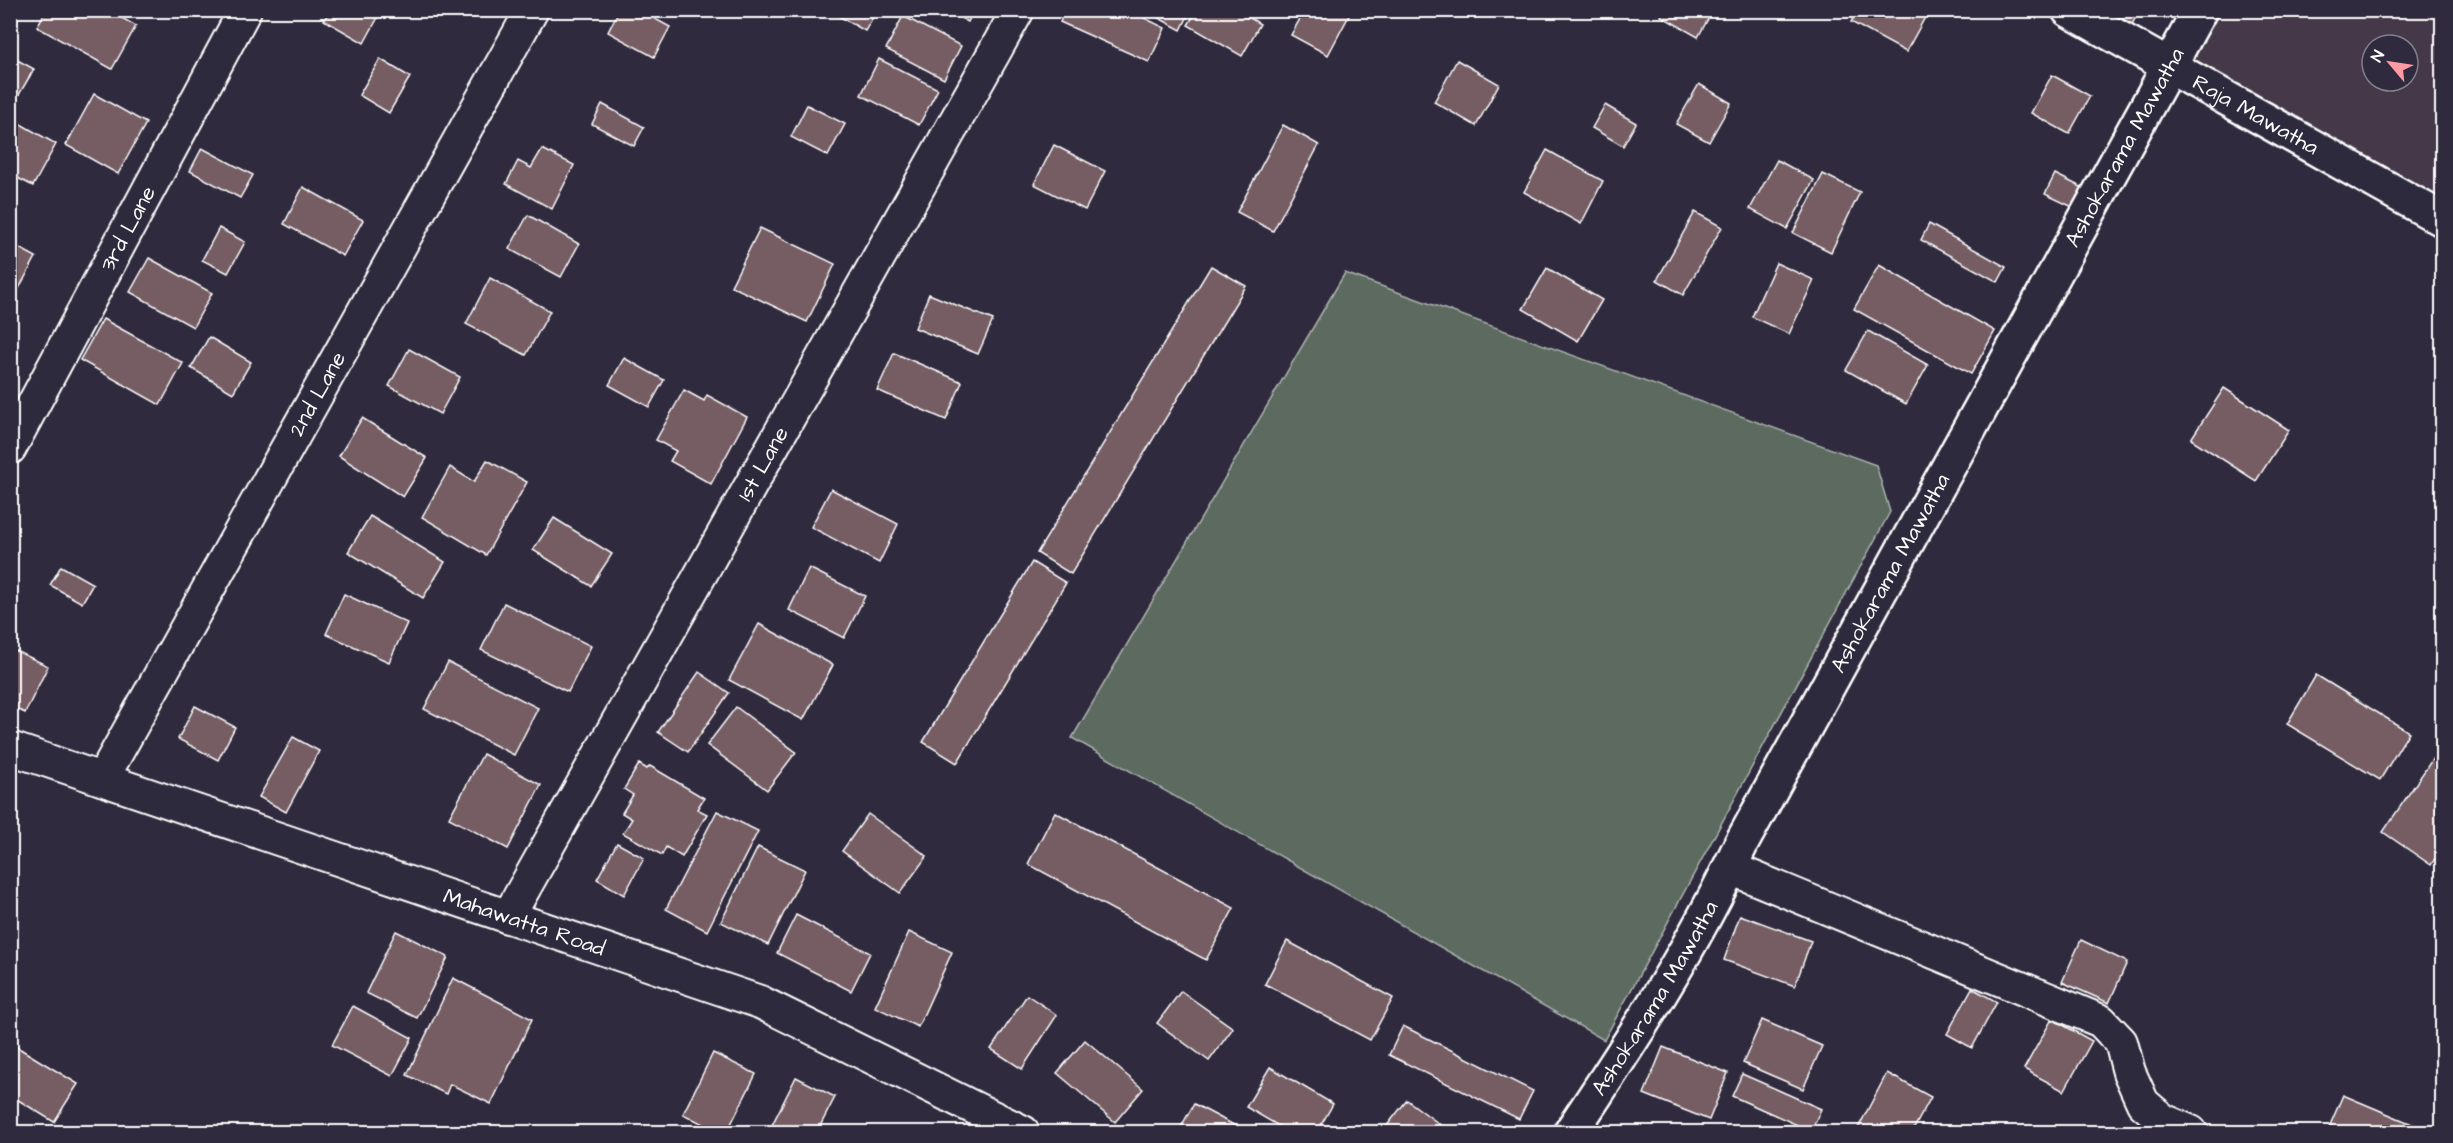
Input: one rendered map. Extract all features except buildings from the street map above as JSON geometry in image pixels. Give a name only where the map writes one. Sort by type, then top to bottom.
[{"type":"street","name":"3rd Lane","points":[[10,448],[245,10]]},
{"type":"street","name":"2nd Lane","points":[[102,779],[532,10]]},
{"type":"street","name":"1st Lane","points":[[508,917],[1018,10]]},
{"type":"street","name":"Raja Mawatha","points":[[2069,10],[2442,219]]},
{"type":"street","name":"Ashokarama Mawatha","points":[[1571,1132],[1637,1033],[1700,928],[1730,868],[2200,10]]},
{"type":"street","name":"Mahawatta Road","points":[[10,748],[760,1002],[1023,1132]]},
{"type":"street","points":[[1730,868],[2101,1021],[2121,1042],[2129,1072],[2144,1103],[2163,1120],[2191,1132]]},
{"type":"shaded area","points":[[2221,11],[2442,11],[2442,201],[2190,65]]},
{"type":"green space","points":[[1345,273],[1876,465],[1890,512],[1604,1040],[1072,738]]}]
